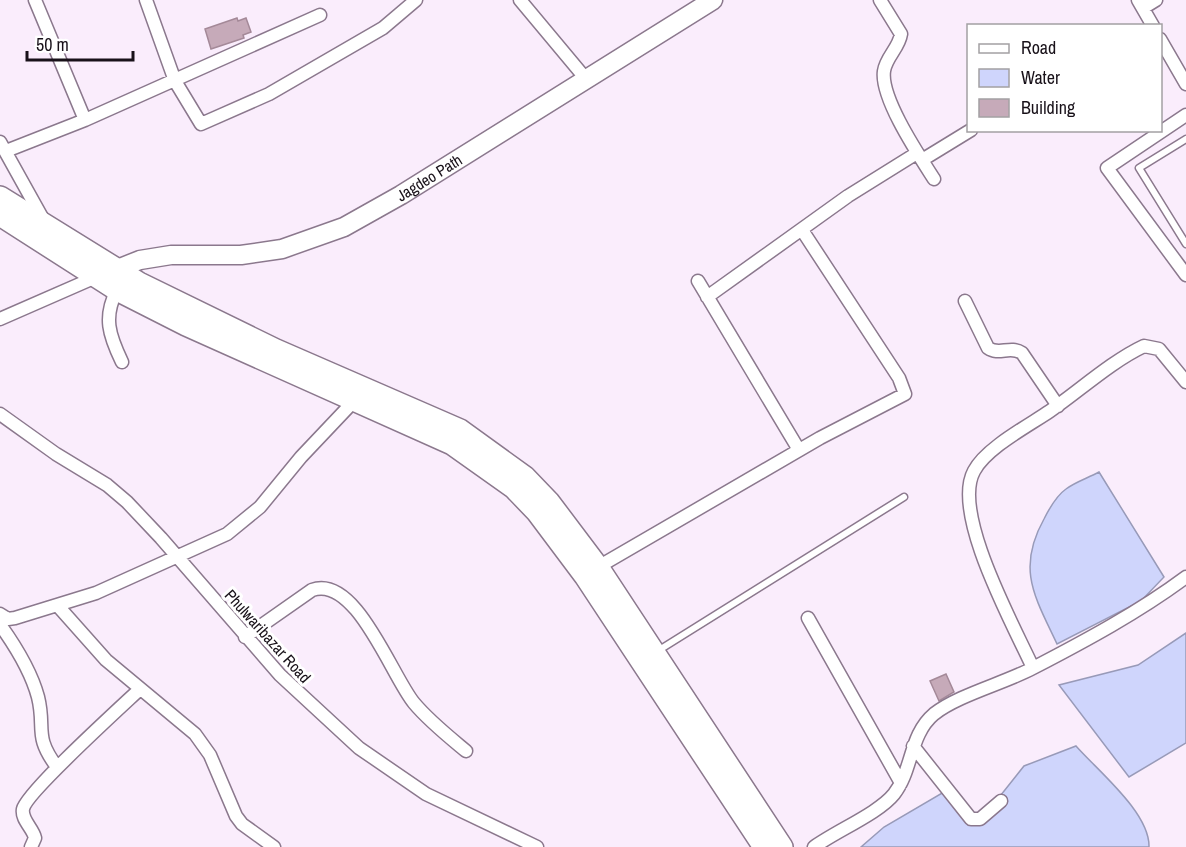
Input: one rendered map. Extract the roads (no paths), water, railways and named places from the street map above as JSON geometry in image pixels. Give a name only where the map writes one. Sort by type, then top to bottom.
[{"type":"highway","points":[[0,197],[46,225],[109,279]]},
{"type":"highway","points":[[0,215],[109,279],[193,311],[311,374],[354,401],[452,444],[514,488],[558,538],[701,738]]},
{"type":"highway","points":[[311,374],[459,430],[496,454],[525,477],[549,501],[598,567],[761,833],[782,847]]},
{"type":"main road","name":"Jagdeo Path","points":[[109,279],[140,260],[171,255],[242,255],[282,249],[344,227],[401,195],[713,0]]},
{"type":"street","points":[[35,0],[85,120]]},
{"type":"street","points":[[146,0],[176,81],[201,124],[269,94],[383,27],[416,0]]},
{"type":"street","points":[[520,0],[586,79]]},
{"type":"street","points":[[880,0],[901,34],[886,63],[884,81],[892,106],[934,179]]},
{"type":"street","points":[[1152,24],[1141,4],[1156,0]]},
{"type":"street","points":[[46,225],[3,147],[85,120],[320,15]]},
{"type":"street","points":[[1162,41],[1186,84]]},
{"type":"street","points":[[1162,131],[1186,115]]},
{"type":"street","points":[[707,297],[848,196],[967,132]]},
{"type":"street","points":[[1161,132],[1107,168],[1186,275]]},
{"type":"street","points":[[598,567],[799,450],[904,394],[899,378],[802,230]]},
{"type":"street","points":[[0,319],[109,279],[107,320],[111,339],[122,362]]},
{"type":"street","points":[[698,281],[799,450]]},
{"type":"street","points":[[965,302],[988,348],[993,351],[1010,349],[1019,352],[1058,406]]},
{"type":"street","points":[[1033,669],[978,543],[970,513],[969,482],[975,469],[985,457],[1144,346],[1159,350],[1186,382]]},
{"type":"street","points":[[57,767],[43,745],[41,711],[32,681],[2,621],[96,593],[215,540],[248,519],[271,495],[301,457],[354,401]]},
{"type":"street","name":"Phulwaribazar Road","points":[[0,414],[56,454],[107,485],[147,521],[245,637],[305,700],[390,771],[426,794],[537,847]]},
{"type":"street","points":[[814,847],[836,831],[885,803],[901,783],[913,746],[925,723],[935,713],[1033,669],[1161,595],[1186,577]]},
{"type":"street","points":[[245,637],[312,590],[321,587],[337,592],[375,636],[414,704],[466,751]]},
{"type":"street","points":[[58,606],[89,643],[140,689],[186,725],[201,741],[222,780],[236,816],[242,824],[274,847]]},
{"type":"street","points":[[808,618],[901,783]]},
{"type":"street","points":[[31,847],[34,832],[22,810],[25,804],[57,767],[140,689]]},
{"type":"street","points":[[913,746],[971,819],[980,819],[1001,801]]},
{"type":"lane","points":[[1186,139],[1139,168],[1186,244]]},
{"type":"lane","points":[[653,654],[904,497]]},
{"type":"water","points":[[1099,472],[1164,577],[1141,601],[1057,644],[1032,583],[1031,553],[1044,519],[1059,495],[1073,484]]},
{"type":"water","points":[[1186,633],[1186,743],[1129,777],[1059,685],[1138,665]]},
{"type":"water","points":[[1076,746],[1132,807],[1147,834],[1149,847],[861,847],[884,827],[949,789],[971,819],[993,805],[1024,766]]}]
